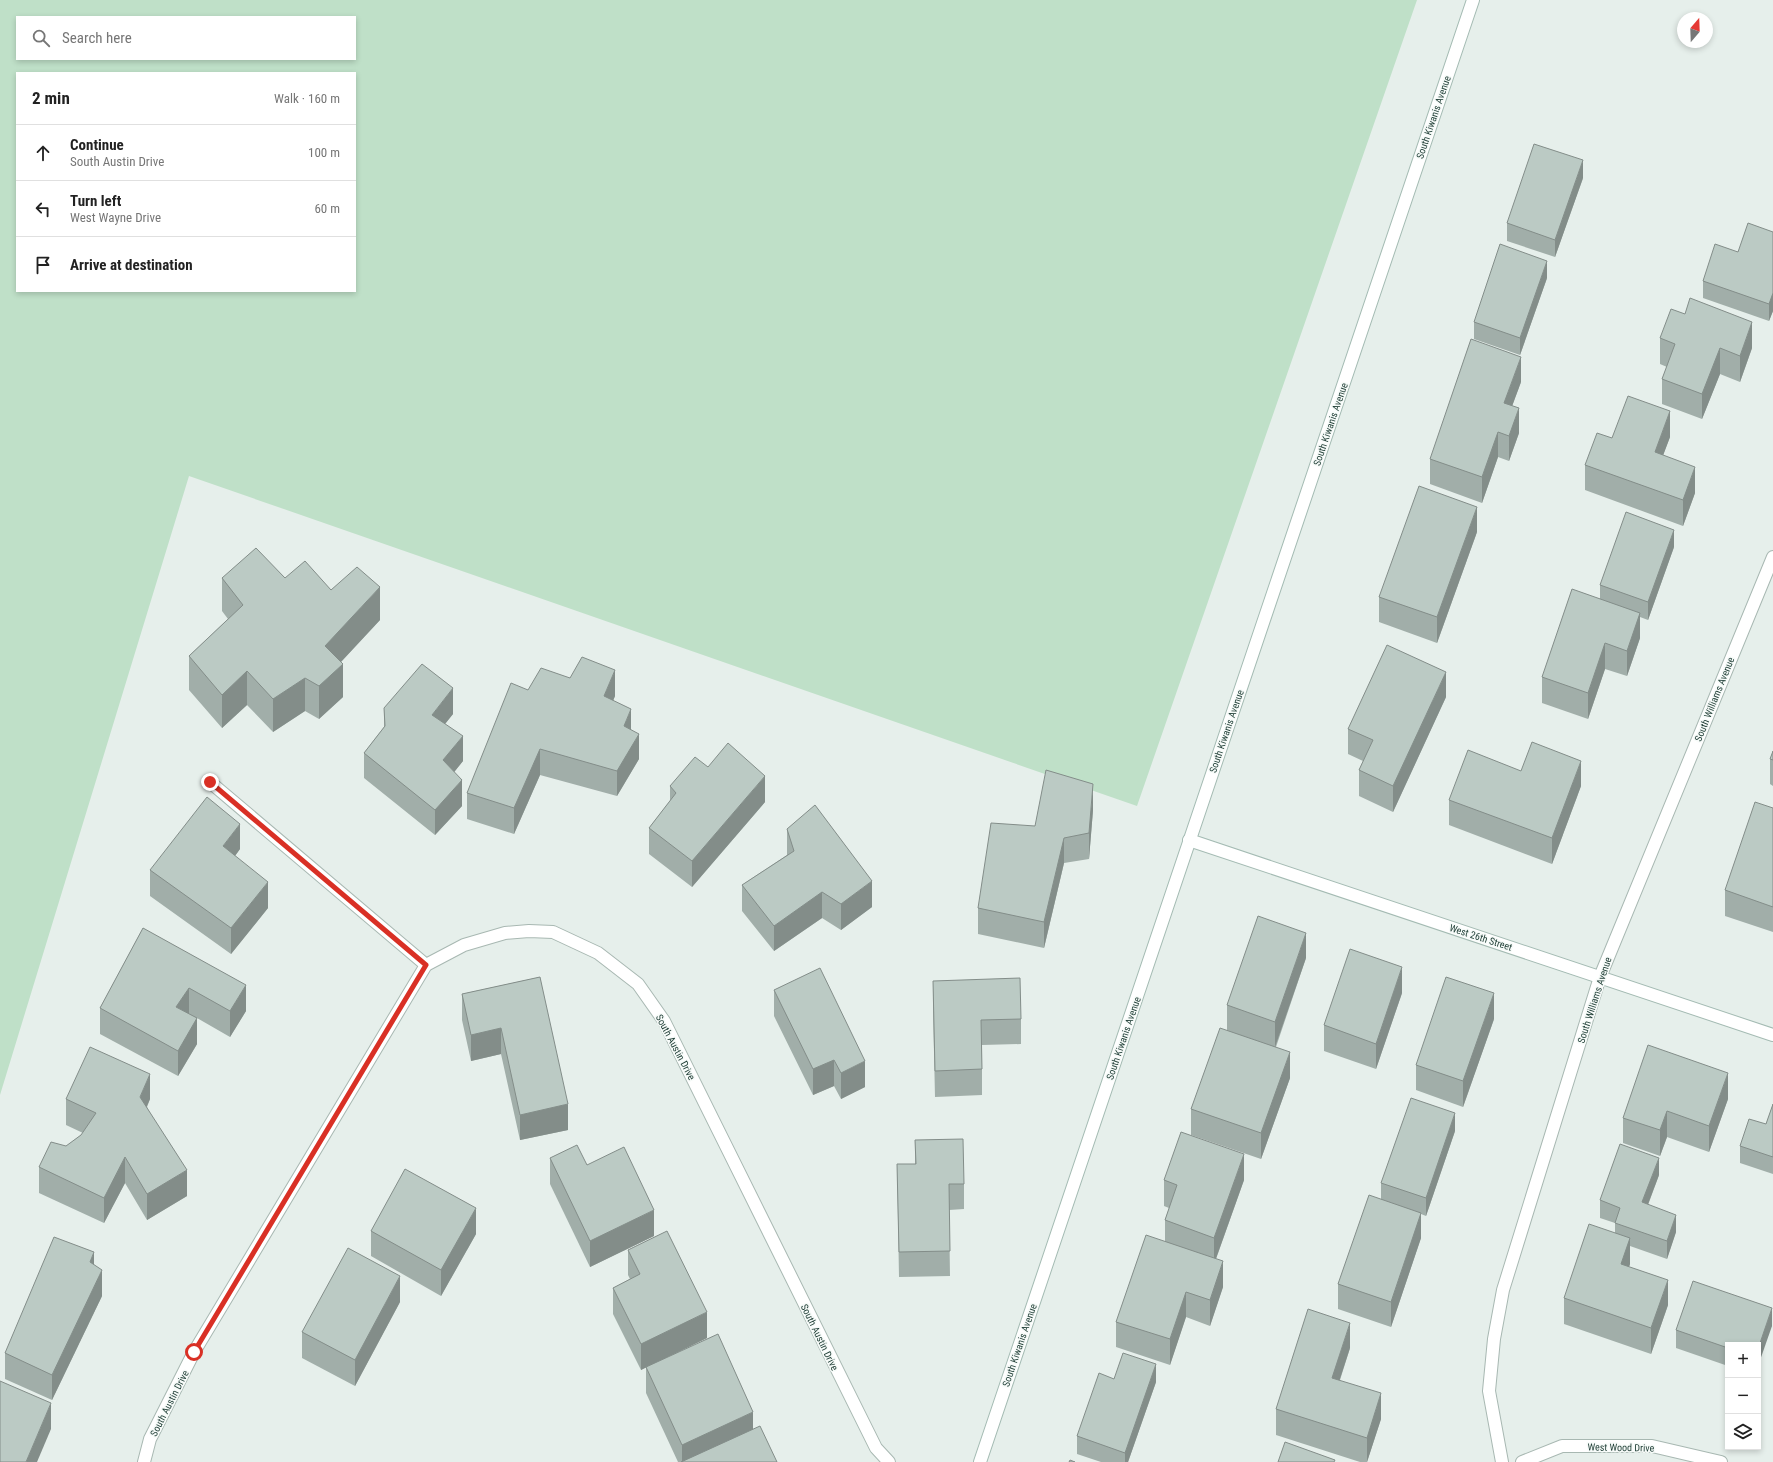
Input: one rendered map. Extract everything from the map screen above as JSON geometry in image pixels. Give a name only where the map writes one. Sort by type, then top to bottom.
[{"type":"street","name":"South Kiwanis Avenue","points":[[980,1462],[1473,0]]},
{"type":"street","name":"South Williams Avenue","points":[[1502,1462],[1489,1391],[1494,1338],[1504,1290],[1600,977],[1773,557]]},
{"type":"street","points":[[210,782],[426,965]]},
{"type":"street","name":"West 26th Street","points":[[1189,840],[1773,1035]]},
{"type":"street","name":"South Austin Drive","points":[[144,1462],[150,1439],[194,1352],[426,965],[464,945],[505,933],[529,931],[553,932],[598,953],[638,984],[664,1021],[876,1448],[889,1462]]},
{"type":"street","name":"West Wood Drive","points":[[1522,1462],[1562,1446],[1652,1446],[1721,1462]]},
{"type":"street","name":"South Austin Drive","points":[[876,1448],[876,1462]]},
{"type":"green space","points":[[0,0],[1417,0],[1137,806],[189,476],[0,1095]]},
{"type":"building","points":[[1534,144],[1583,160],[1555,240],[1507,223]]},
{"type":"building","points":[[1748,223],[1773,232],[1773,293],[1769,304],[1703,281],[1715,244],[1738,252]]},
{"type":"building","points":[[1500,244],[1547,261],[1520,338],[1474,322]]},
{"type":"building","points":[[1690,298],[1752,322],[1740,356],[1720,348],[1702,394],[1662,379],[1675,344],[1660,338],[1671,309],[1685,314]]},
{"type":"building","points":[[1471,339],[1521,357],[1504,403],[1519,408],[1509,436],[1498,432],[1482,477],[1430,459]]},
{"type":"building","points":[[1628,396],[1670,411],[1655,452],[1695,467],[1683,500],[1585,465],[1597,433],[1612,438]]},
{"type":"building","points":[[1419,486],[1477,507],[1437,617],[1379,597]]},
{"type":"building","points":[[1626,512],[1674,530],[1648,602],[1600,585]]},
{"type":"building","points":[[256,548],[285,578],[305,561],[331,590],[357,567],[380,587],[325,646],[343,664],[319,686],[305,678],[273,699],[247,671],[222,695],[189,656],[243,605],[222,578]]},
{"type":"building","points":[[1572,589],[1640,613],[1627,651],[1605,643],[1588,693],[1542,677]]},
{"type":"building","points":[[1387,645],[1446,672],[1393,786],[1359,770],[1373,740],[1348,729]]},
{"type":"building","points":[[582,657],[615,670],[604,696],[631,709],[624,726],[639,734],[617,771],[540,749],[514,808],[467,793],[511,683],[528,690],[541,668],[570,678]]},
{"type":"building","points":[[422,664],[453,688],[432,715],[463,736],[443,760],[462,780],[435,810],[364,753],[385,726],[384,708]]},
{"type":"building","points":[[1532,742],[1581,761],[1552,838],[1449,800],[1468,750],[1521,771]]},
{"type":"building","points":[[728,743],[765,776],[692,861],[649,828],[676,793],[670,786],[695,757],[708,767]]},
{"type":"building","points":[[1773,751],[1773,760],[1770,759]]},
{"type":"building","points":[[1046,770],[1093,784],[1089,833],[1064,838],[1044,922],[978,908],[991,823],[1035,826]]},
{"type":"building","points":[[207,797],[240,824],[223,846],[268,882],[231,928],[150,870]]},
{"type":"building","points":[[1755,802],[1773,808],[1773,907],[1725,890]]},
{"type":"building","points":[[815,805],[872,881],[841,904],[822,892],[774,926],[742,885],[794,851],[787,829]]},
{"type":"building","points":[[1258,916],[1306,933],[1275,1022],[1227,1005]]},
{"type":"building","points":[[143,928],[246,985],[230,1011],[189,988],[176,1007],[197,1018],[178,1051],[100,1008]]},
{"type":"building","points":[[1350,949],[1402,967],[1376,1044],[1324,1025]]},
{"type":"building","points":[[820,968],[865,1061],[841,1073],[834,1060],[813,1069],[774,990]]},
{"type":"building","points":[[540,977],[568,1104],[520,1115],[501,1028],[471,1035],[462,994]]},
{"type":"building","points":[[1446,977],[1494,993],[1463,1081],[1416,1065]]},
{"type":"building","points":[[1020,978],[1021,1019],[981,1020],[982,1069],[935,1071],[933,981]]},
{"type":"building","points":[[1220,1028],[1290,1052],[1261,1133],[1191,1109]]},
{"type":"building","points":[[1648,1045],[1728,1073],[1709,1126],[1667,1111],[1660,1130],[1623,1118]]},
{"type":"building","points":[[90,1047],[150,1074],[140,1097],[187,1170],[147,1194],[125,1157],[104,1198],[39,1167],[51,1142],[66,1146],[81,1135],[96,1113],[66,1099]]},
{"type":"building","points":[[1411,1098],[1455,1113],[1426,1198],[1381,1183]]},
{"type":"building","points":[[1773,1104],[1773,1157],[1740,1146],[1749,1119],[1766,1124]]},
{"type":"building","points":[[1181,1132],[1244,1154],[1214,1238],[1165,1220],[1177,1185],[1164,1180]]},
{"type":"building","points":[[963,1139],[964,1184],[949,1184],[950,1251],[899,1252],[897,1164],[916,1164],[915,1140]]},
{"type":"building","points":[[1620,1144],[1659,1158],[1642,1202],[1676,1215],[1667,1241],[1615,1223],[1620,1208],[1600,1200]]},
{"type":"building","points":[[577,1145],[587,1165],[624,1147],[654,1210],[590,1241],[550,1158]]},
{"type":"building","points":[[405,1169],[476,1208],[441,1270],[371,1231]]},
{"type":"building","points":[[1369,1195],[1421,1213],[1391,1302],[1338,1284]]},
{"type":"building","points":[[1589,1224],[1630,1238],[1621,1264],[1668,1280],[1651,1328],[1564,1298]]},
{"type":"building","points":[[667,1231],[707,1312],[641,1344],[613,1288],[640,1274],[628,1250]]},
{"type":"building","points":[[1146,1235],[1223,1261],[1210,1300],[1186,1292],[1170,1339],[1116,1322]]},
{"type":"building","points":[[54,1237],[94,1252],[90,1262],[102,1270],[52,1375],[5,1353]]},
{"type":"building","points":[[348,1248],[400,1276],[355,1360],[302,1332]]},
{"type":"building","points":[[1693,1281],[1772,1308],[1760,1342],[1725,1342],[1725,1347],[1676,1330]]},
{"type":"building","points":[[1308,1309],[1350,1323],[1332,1378],[1381,1393],[1367,1438],[1276,1409]]},
{"type":"building","points":[[718,1334],[753,1412],[682,1445],[646,1367]]},
{"type":"building","points":[[1123,1353],[1156,1364],[1125,1453],[1077,1436],[1099,1373],[1114,1379]]},
{"type":"building","points":[[0,1381],[51,1403],[26,1462],[0,1462]]},
{"type":"building","points":[[760,1426],[777,1462],[681,1462]]},
{"type":"building","points":[[1285,1442],[1335,1460],[1334,1462],[1278,1462]]},
{"type":"route","points":[[194,1352],[426,965],[210,782]]}]
